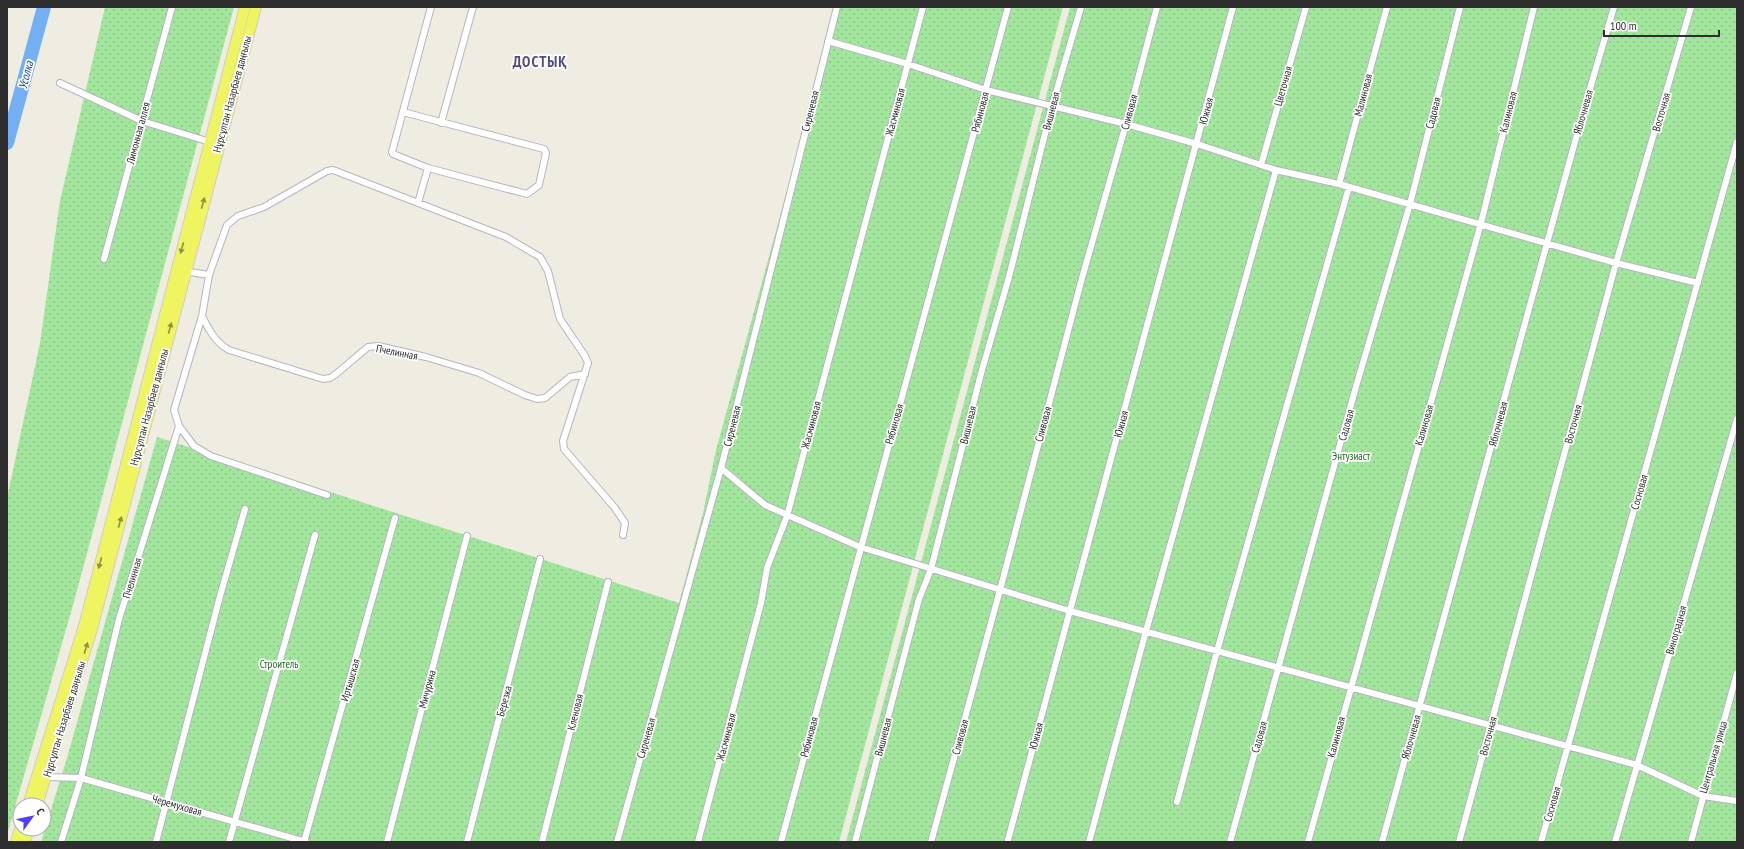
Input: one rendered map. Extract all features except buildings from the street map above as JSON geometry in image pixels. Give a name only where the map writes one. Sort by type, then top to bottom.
[{"type":"main road","name":"Нұрсұлтан Назарбаев даңғылы","points":[[40,797],[92,629],[181,270],[210,142],[245,7]]},
{"type":"main road","name":"Нұрсұлтан Назарбаев даңғылы","points":[[31,797],[84,626],[181,270],[256,7]]},
{"type":"street","name":"Лимонная аллея","points":[[104,259],[172,7]]},
{"type":"street","points":[[403,112],[544,149],[546,153],[539,185],[527,194],[428,168],[395,156],[392,152],[431,7]]},
{"type":"street","points":[[441,123],[473,7]]},
{"type":"street","name":"Сиреневая","points":[[617,842],[721,468],[837,7]]},
{"type":"street","name":"Жасминовая","points":[[698,842],[761,603],[767,568],[786,516],[923,7]]},
{"type":"street","name":"Рябиновая","points":[[781,842],[1008,7]]},
{"type":"street","name":"Вишневая","points":[[855,842],[919,599],[931,569],[982,370],[1009,277],[1052,106],[1081,7]]},
{"type":"street","name":"Сливовая","points":[[931,842],[1000,590],[1082,278],[1126,124],[1157,7]]},
{"type":"street","name":"Южная","points":[[1008,840],[1233,7]]},
{"type":"street","name":"Цветочная","points":[[1261,165],[1306,7]]},
{"type":"street","name":"Малиновая","points":[[1339,184],[1387,7]]},
{"type":"street","name":"Садовая","points":[[1230,842],[1357,383],[1410,204],[1460,7]]},
{"type":"street","name":"Калиновая","points":[[1308,842],[1481,223],[1534,7]]},
{"type":"street","name":"Яблочневая","points":[[1382,842],[1584,109],[1614,7]]},
{"type":"street","name":"Восточная","points":[[1459,842],[1616,263],[1691,7]]},
{"type":"street","points":[[828,41],[908,64],[986,90],[1126,124],[1197,144],[1276,170],[1339,184],[1481,223],[1547,244],[1698,283]]},
{"type":"street","points":[[60,84],[142,121],[210,142]]},
{"type":"street","name":"Сосновая","points":[[1541,842],[1569,747],[1737,142]]},
{"type":"street","points":[[428,168],[418,203],[506,237],[540,257],[548,271],[560,319],[585,356],[588,363],[582,386],[563,441],[564,449],[615,508],[625,523],[623,535]]},
{"type":"street","name":"Пчелинная","points":[[61,842],[81,778],[119,619],[179,426],[174,410],[202,316],[209,275],[227,225],[232,219],[264,207],[327,171],[333,170],[418,203]]},
{"type":"street","points":[[1089,842],[1146,631],[1276,170]]},
{"type":"street","points":[[1177,802],[1217,651],[1349,187]]},
{"type":"street","points":[[181,270],[209,275]]},
{"type":"street","name":"Пчелинная","points":[[202,316],[214,338],[229,350],[324,379],[330,378],[336,374],[368,347],[378,346],[426,357],[479,373],[525,396],[537,399],[545,398],[570,377],[585,374]]},
{"type":"street","name":"Виноградная","points":[[1615,842],[1737,419]]},
{"type":"street","points":[[179,426],[194,446],[211,456],[327,496]]},
{"type":"street","points":[[721,468],[765,506],[860,547],[1070,611],[1636,766],[1703,796],[1737,801]]},
{"type":"street","points":[[156,842],[168,802],[220,596],[245,509]]},
{"type":"street","name":"Иртышская","points":[[305,842],[395,518]]},
{"type":"street","points":[[229,842],[315,535]]},
{"type":"street","name":"Мичурина","points":[[387,842],[467,536]]},
{"type":"street","name":"Березка","points":[[467,842],[540,559]]},
{"type":"street","name":"Кленовая","points":[[542,842],[608,582]]},
{"type":"street","name":"Центральная улица","points":[[1690,842],[1737,673]]},
{"type":"street","name":"Черемуховая","points":[[46,777],[81,778],[305,842]]},
{"type":"green space","points":[[105,7],[234,7],[75,598],[18,797],[12,797],[12,818],[7,835],[7,498],[40,343],[60,201]]},
{"type":"green space","name":"Строитель","points":[[839,7],[1063,7],[839,842],[41,842],[43,837],[52,837],[52,806],[157,437],[679,603],[703,513],[716,450],[828,41]]},
{"type":"green space","name":"Энтузиаст","points":[[1070,7],[1737,7],[1737,842],[846,842]]},
{"type":"waterway","name":"Усолка","points":[[7,143],[44,7]]},
{"type":"district","name":"ДОСТЫҚ","points":[[540,62]]}]
